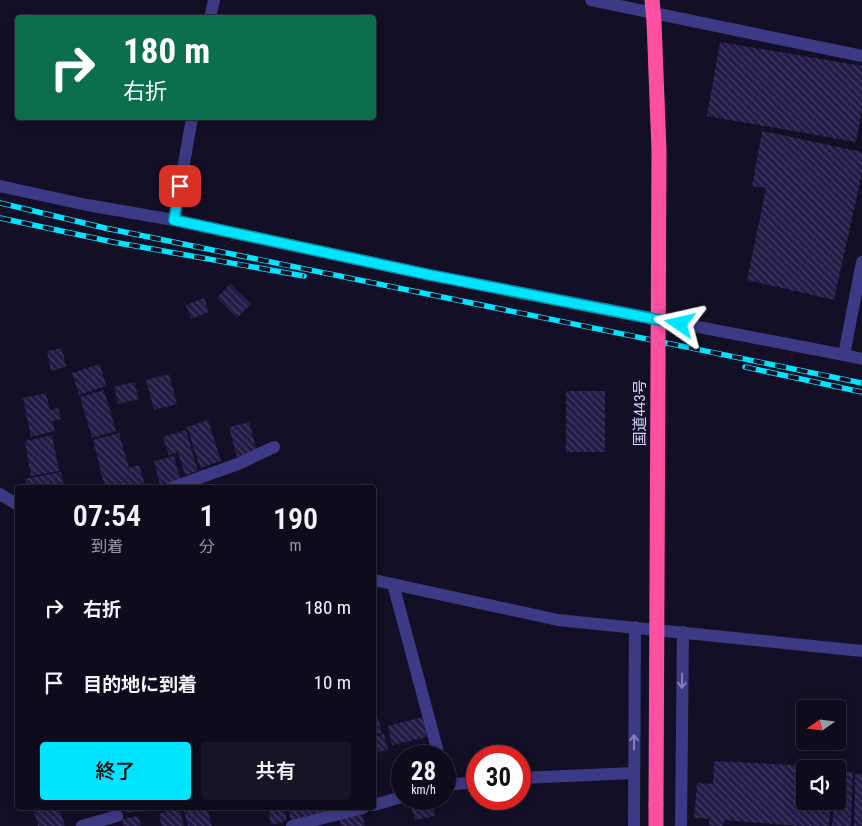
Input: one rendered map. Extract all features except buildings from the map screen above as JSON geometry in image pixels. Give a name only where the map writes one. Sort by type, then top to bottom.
[{"type":"highway","name":"国道443号","points":[[652,0],[659,151],[656,826]]},
{"type":"street","points":[[211,15],[214,0]]},
{"type":"street","points":[[591,0],[862,56]]},
{"type":"street","points":[[174,220],[192,120]]},
{"type":"street","points":[[0,186],[87,206],[174,220],[430,275],[862,359]]},
{"type":"street","points":[[844,355],[862,262]]},
{"type":"street","points":[[179,485],[238,464],[274,447]]},
{"type":"street","points":[[0,494],[15,503]]},
{"type":"street","points":[[376,580],[558,620],[862,651]]},
{"type":"street","points":[[393,584],[436,745]]},
{"type":"street","points":[[634,826],[635,627]]},
{"type":"street","points":[[681,826],[683,632]]},
{"type":"street","points":[[531,778],[634,773]]},
{"type":"street","points":[[376,804],[391,800]]},
{"type":"street","points":[[292,826],[355,810]]},
{"type":"street","points":[[82,826],[116,816]]},
{"type":"railway","points":[[0,203],[105,228],[862,383]]},
{"type":"railway","points":[[0,218],[113,242],[304,276]]},
{"type":"railway","points":[[745,367],[862,392]]},
{"type":"route","points":[[180,186],[174,220],[430,275],[680,324]]}]
